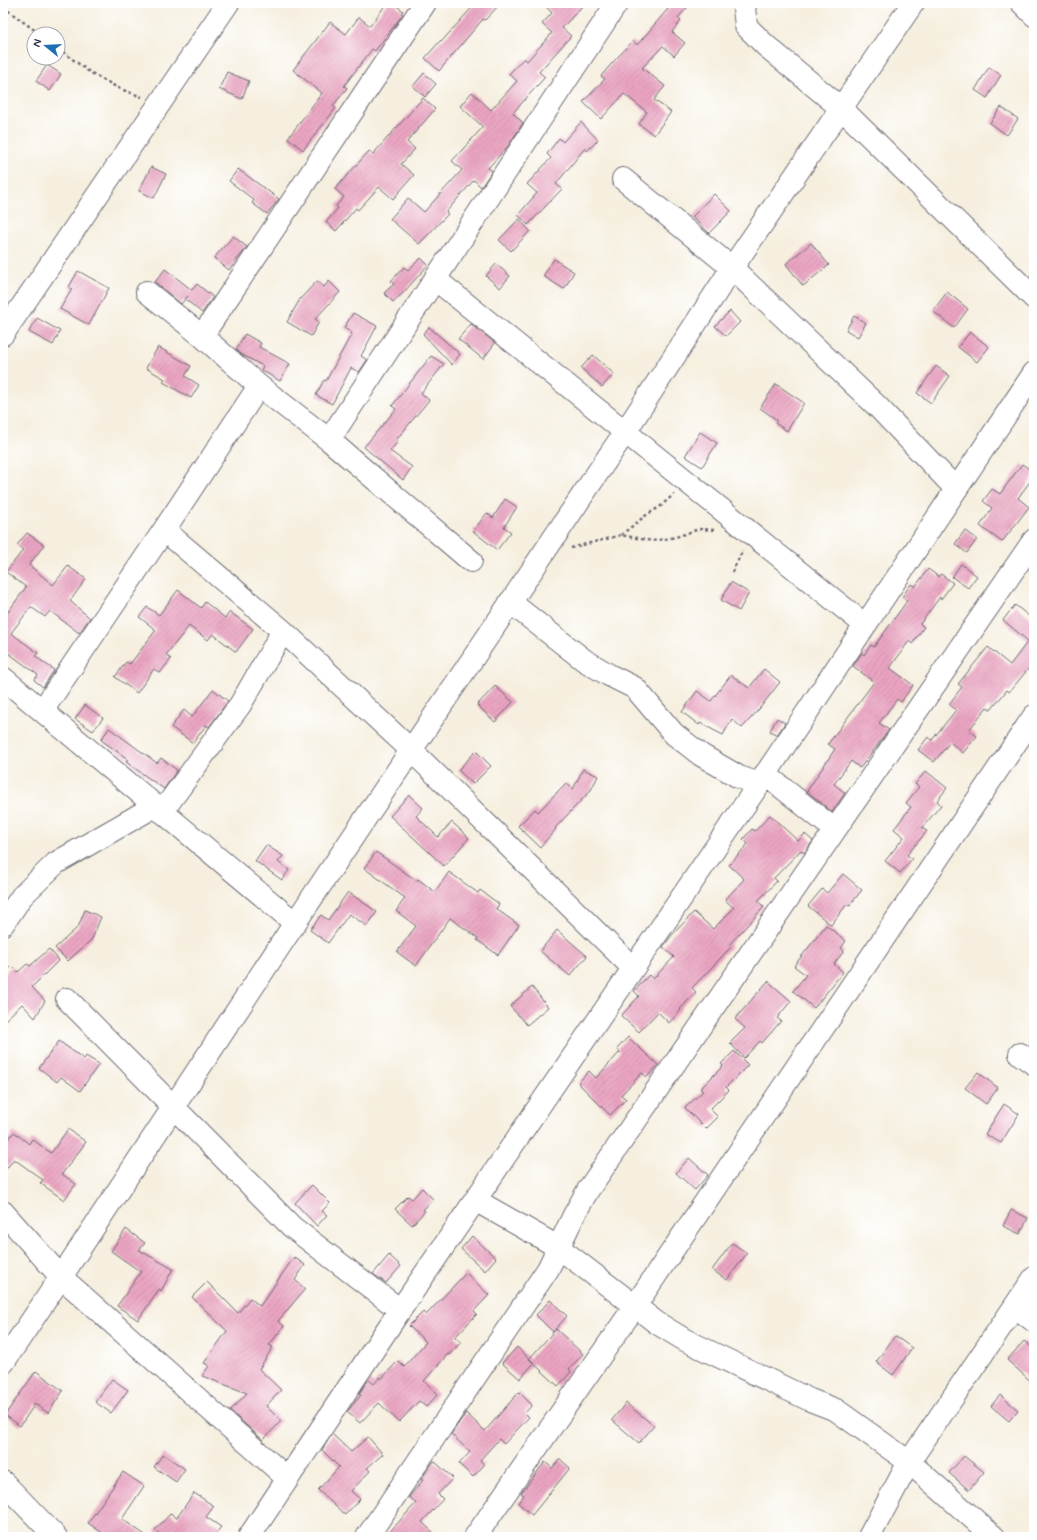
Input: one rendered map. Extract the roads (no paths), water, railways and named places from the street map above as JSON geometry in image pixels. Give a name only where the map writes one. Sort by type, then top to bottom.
[{"type":"street","points":[[3,334],[228,3]]},
{"type":"street","points":[[202,336],[425,3]]},
{"type":"street","points":[[329,440],[617,3]]},
{"type":"street","points":[[746,3],[744,8],[746,26],[765,45],[842,109],[1034,298]]},
{"type":"street","points":[[3,1362],[61,1277],[172,1106],[410,749],[625,432],[732,268],[914,3]]},
{"type":"street","points":[[1022,3],[1034,15]]},
{"type":"street","points":[[623,179],[732,268],[878,407],[956,489]]},
{"type":"street","points":[[435,279],[865,625]]},
{"type":"street","points":[[148,292],[202,336],[258,386],[329,440],[471,561]]},
{"type":"street","points":[[249,1537],[400,1310],[762,779],[1034,373]]},
{"type":"street","points":[[42,711],[164,530],[258,386]]},
{"type":"street","points":[[164,530],[283,632],[410,749],[633,968]]},
{"type":"street","points":[[367,1537],[548,1269],[588,1190],[1034,540]]},
{"type":"street","points":[[510,602],[584,660],[635,688],[674,734],[701,755],[739,777],[762,779],[835,830]]},
{"type":"street","points":[[3,924],[22,896],[56,863],[158,809],[240,705],[283,632]]},
{"type":"street","points":[[3,678],[295,923]]},
{"type":"street","points":[[475,1537],[635,1306],[1034,716]]},
{"type":"street","points":[[67,999],[292,1227],[400,1310]]},
{"type":"street","points":[[475,1200],[558,1247],[657,1323],[685,1340],[810,1400],[836,1410],[909,1462],[994,1537]]},
{"type":"street","points":[[3,1212],[61,1277],[288,1479]]},
{"type":"street","points":[[869,1537],[909,1462],[1016,1307],[1034,1278]]},
{"type":"street","points":[[1016,1307],[1034,1321]]},
{"type":"street","points":[[3,1482],[56,1537]]}]
